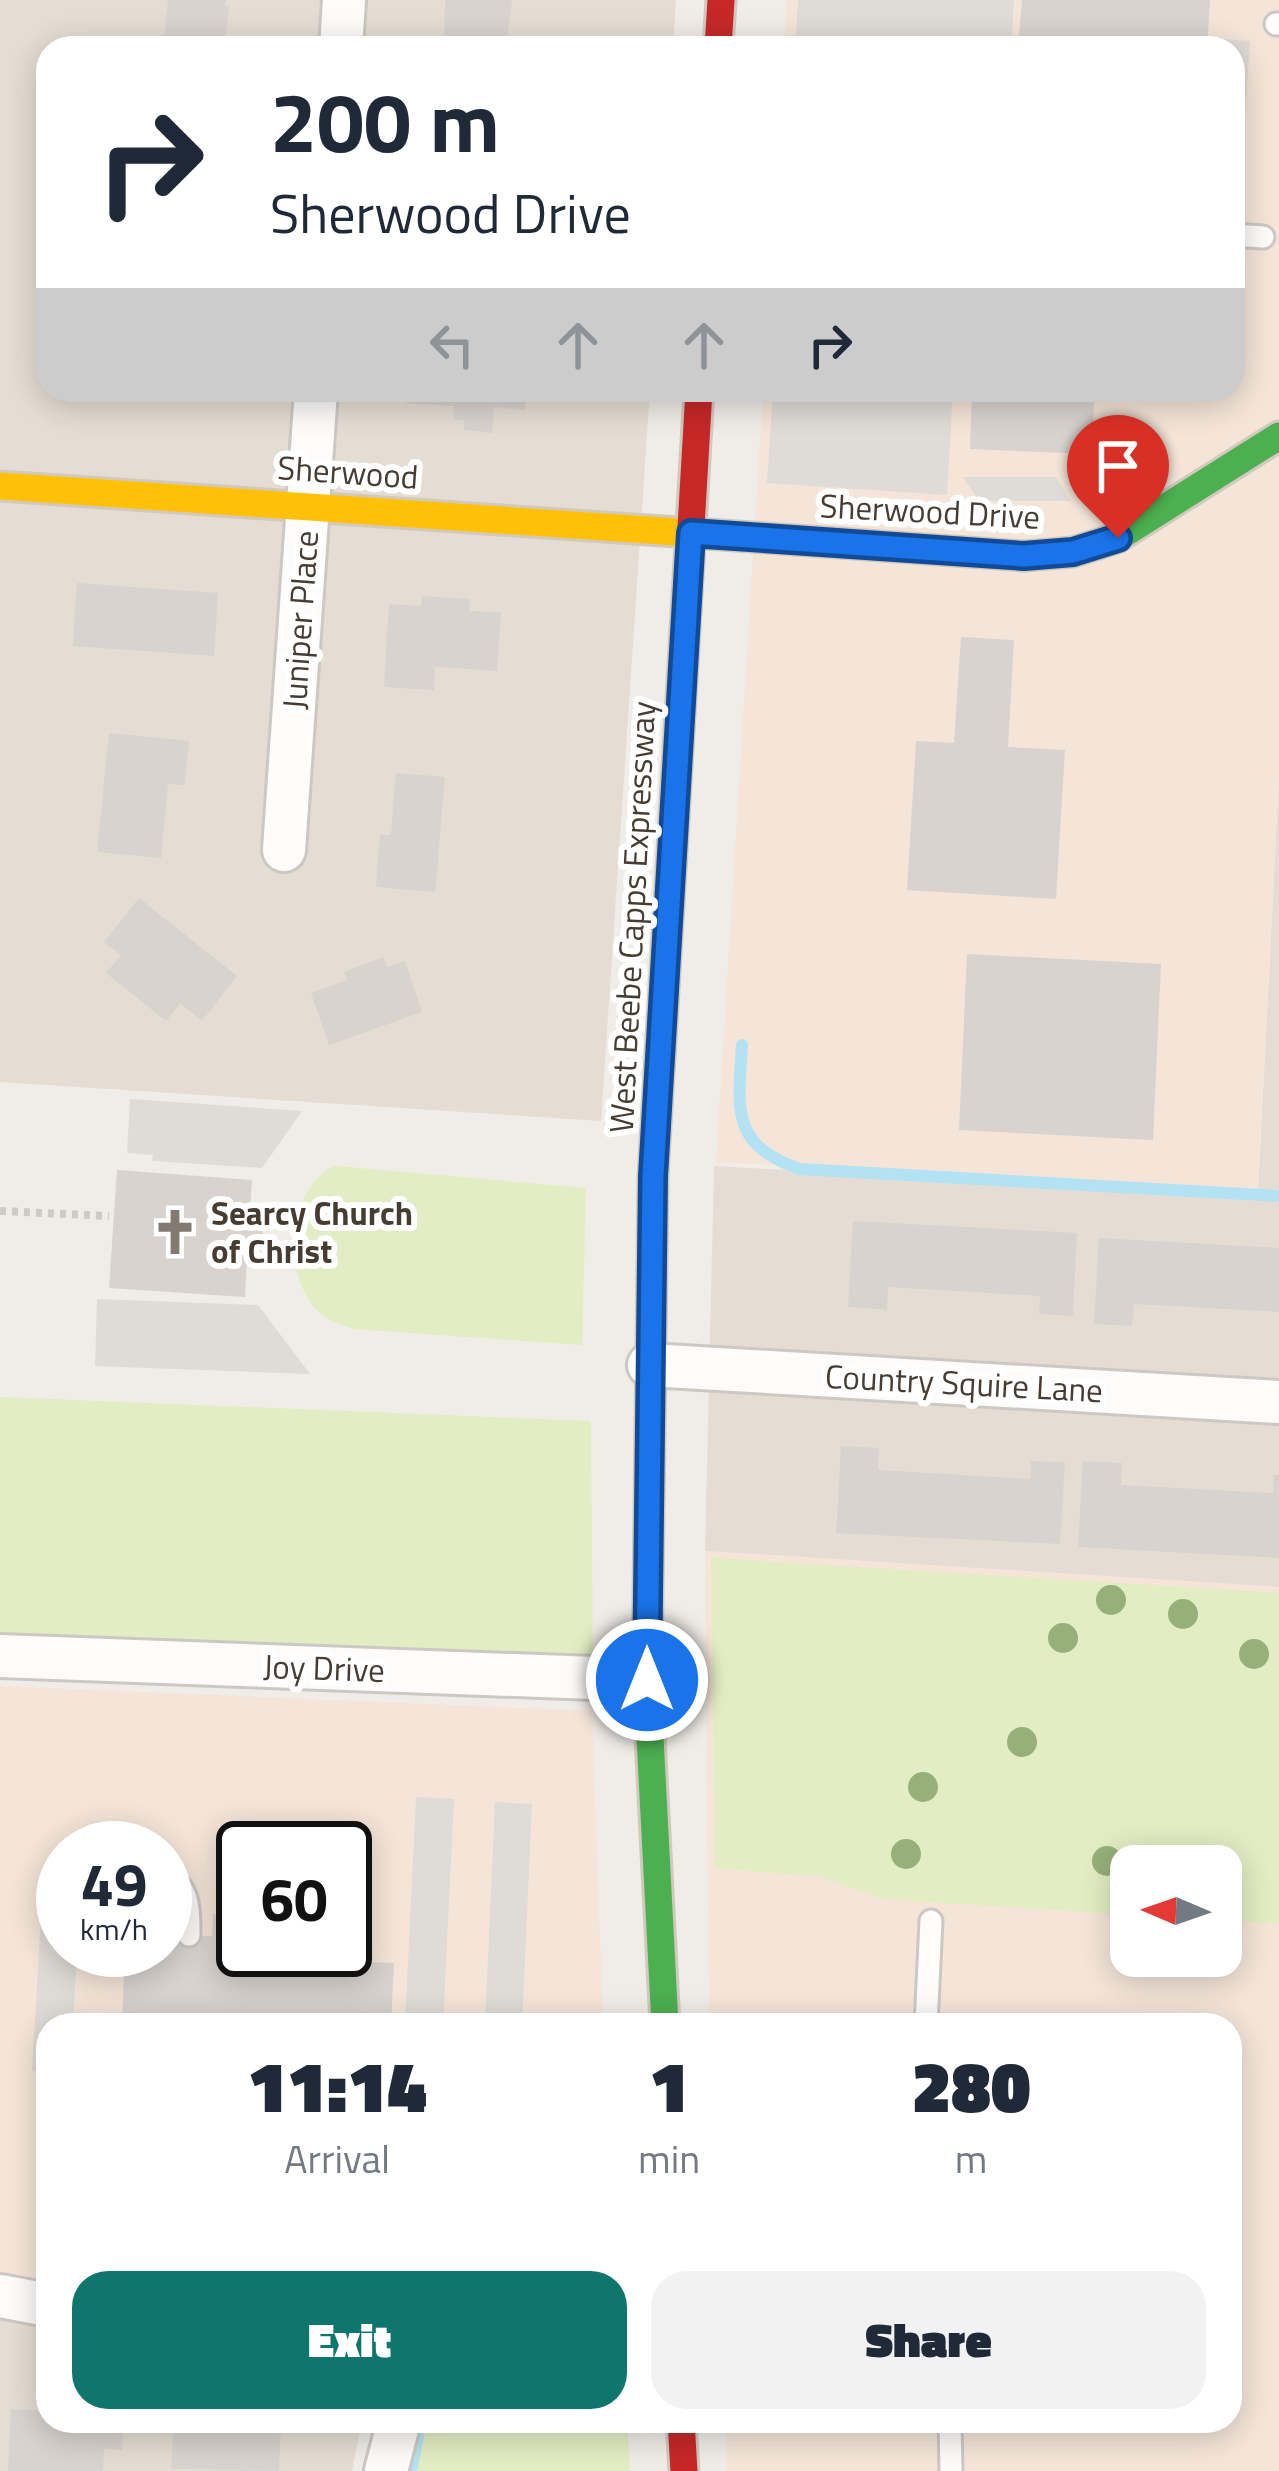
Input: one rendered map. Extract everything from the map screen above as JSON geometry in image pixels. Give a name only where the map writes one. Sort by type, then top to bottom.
[{"type":"main road","points":[[719,36],[721,0]]},
{"type":"main road","name":"West Beebe Capps Expressway","points":[[664,2013],[647,1680],[649,1365],[653,1176],[698,402]]},
{"type":"main road","name":"Sherwood Drive","points":[[691,533],[1024,556],[1073,552],[1118,538],[1279,436]]},
{"type":"main road","name":"Sherwood","points":[[0,486],[691,533]]},
{"type":"main road","points":[[682,2433],[684,2471]]},
{"type":"street","points":[[342,36],[344,0]]},
{"type":"street","name":"Juniper Place","points":[[284,850],[315,402]]},
{"type":"street","name":"Country Squire Lane","points":[[649,1365],[1279,1402]]},
{"type":"street","name":"Joy Drive","points":[[0,1656],[647,1680]]},
{"type":"street","points":[[0,2296],[36,2303]]},
{"type":"street","points":[[386,2471],[396,2433]]},
{"type":"lane","points":[[1245,236],[1264,237]]},
{"type":"lane","points":[[927,2013],[931,1921]]},
{"type":"lane","points":[[950,2433],[951,2471]]},
{"type":"path","points":[[0,1211],[110,1216]]},
{"type":"shaded area","points":[[0,0],[676,0],[674,36],[36,36],[36,402],[649,402],[601,1121],[0,1082]]},
{"type":"shaded area","points":[[787,0],[1279,0],[1279,775],[1258,1191],[716,1162],[762,402],[1245,402],[1245,36],[785,36]]},
{"type":"shaded area","points":[[798,0],[1014,0],[1012,36],[796,36]]},
{"type":"shaded area","points":[[1245,41],[1250,41],[1245,115]]},
{"type":"shaded area","points":[[772,402],[952,402],[947,495],[767,483]]},
{"type":"shaded area","points":[[963,477],[1056,477],[1071,501],[979,501]]},
{"type":"shaded area","points":[[1279,775],[1279,1192],[1258,1191]]},
{"type":"shaded area","points":[[130,1099],[302,1111],[262,1168],[152,1161],[153,1155],[127,1153]]},
{"type":"shaded area","points":[[714,1166],[1279,1197],[1279,1587],[705,1551]]},
{"type":"shaded area","points":[[97,1299],[258,1305],[310,1374],[95,1366]]},
{"type":"shaded area","points":[[705,1551],[1279,1587],[1279,2471],[727,2471],[725,2433],[1242,2433],[1242,2013],[709,2013]]},
{"type":"shaded area","points":[[0,1686],[592,1711],[603,2013],[36,2013],[36,2286],[0,2282]]},
{"type":"shaded area","points":[[416,1797],[454,1799],[444,2013],[406,2013]]},
{"type":"shaded area","points":[[495,1802],[532,1804],[523,2013],[486,2013]]},
{"type":"shaded area","points":[[37,1977],[76,1977],[74,2013],[36,2013],[36,2071],[32,2071]]},
{"type":"shaded area","points":[[0,2315],[36,2322],[36,2433],[360,2433],[352,2471],[0,2471]]},
{"type":"green space","points":[[335,1166],[586,1188],[582,1345],[354,1329],[323,1315],[307,1297],[299,1278],[294,1234],[306,1193]]},
{"type":"green space","points":[[0,1397],[591,1421],[593,1670],[0,1644]]},
{"type":"green space","points":[[711,1558],[1279,1593],[1279,1924],[1242,1921],[1242,1845],[1110,1845],[1110,1914],[883,1899],[821,1877],[715,1868]]},
{"type":"green space","points":[[402,2433],[628,2433],[630,2471],[394,2471]]},
{"type":"building","points":[[168,0],[226,0],[225,36],[164,36]]},
{"type":"building","points":[[445,0],[512,0],[508,36],[444,36]]},
{"type":"building","points":[[1022,0],[1210,0],[1208,36],[1019,36]]},
{"type":"building","points":[[526,402],[525,410],[494,407],[492,433],[464,430],[464,420],[453,419],[454,406],[405,403]]},
{"type":"building","points":[[972,402],[1094,402],[1092,454],[970,449]]},
{"type":"building","points":[[77,583],[218,593],[214,656],[73,646]]},
{"type":"building","points":[[422,596],[470,599],[469,611],[501,612],[497,671],[435,667],[434,690],[384,687],[389,604],[421,606]]},
{"type":"building","points":[[961,637],[1014,640],[1008,747],[1065,750],[1056,899],[907,890],[916,741],[954,743]]},
{"type":"building","points":[[109,733],[189,741],[185,785],[168,784],[161,858],[97,852]]},
{"type":"building","points":[[396,773],[445,777],[435,892],[376,887],[380,835],[391,835]]},
{"type":"building","points":[[139,898],[237,976],[202,1021],[180,1003],[166,1021],[106,973],[121,955],[104,942]]},
{"type":"building","points":[[967,954],[1161,964],[1153,1140],[959,1130]]},
{"type":"building","points":[[383,957],[387,967],[405,961],[422,1012],[329,1045],[311,993],[347,980],[344,972]]},
{"type":"building","points":[[117,1170],[252,1180],[249,1221],[263,1222],[261,1256],[247,1255],[245,1297],[109,1288]]},
{"type":"building","points":[[853,1221],[1077,1233],[1073,1316],[1039,1314],[1040,1296],[888,1287],[887,1310],[848,1307]]},
{"type":"building","points":[[1099,1238],[1279,1248],[1279,1312],[1134,1304],[1132,1326],[1094,1324]]},
{"type":"building","points":[[841,1446],[879,1448],[878,1470],[1030,1479],[1031,1461],[1065,1462],[1060,1544],[836,1533]]},
{"type":"building","points":[[1083,1461],[1122,1463],[1121,1485],[1273,1493],[1274,1475],[1279,1475],[1279,1558],[1078,1547]]},
{"type":"building","points":[[213,1914],[216,1977],[372,1977],[372,1962],[394,1963],[392,2013],[122,2013],[124,1977],[192,1977],[192,1935],[212,1936]]},
{"type":"building","points":[[11,2409],[36,2410],[36,2433],[123,2433],[122,2450],[104,2449],[103,2471],[8,2471]]},
{"type":"building","points":[[173,2433],[281,2433],[279,2471],[171,2469]]},
{"type":"waterway","points":[[742,1045],[743,1122],[761,1148],[800,1169],[1279,1196]]},
{"type":"waterway","points":[[411,2471],[419,2433]]},
{"type":"traffic: fast","points":[[795,540],[1024,556],[1073,552],[1117,538],[1279,436]]},
{"type":"traffic: fast","points":[[662,1024],[653,1176],[647,1680],[664,2013]]},
{"type":"traffic: slow","points":[[0,486],[795,540]]},
{"type":"traffic: jam","points":[[719,36],[721,0]]},
{"type":"traffic: jam","points":[[662,1024],[698,402]]},
{"type":"traffic: jam","points":[[682,2433],[684,2471]]},
{"type":"place","name":"Searcy Church of Christ","points":[[175,1232]]},
{"type":"route","points":[[647,1680],[653,1176],[691,533],[1024,556],[1073,552],[1118,538]]}]
